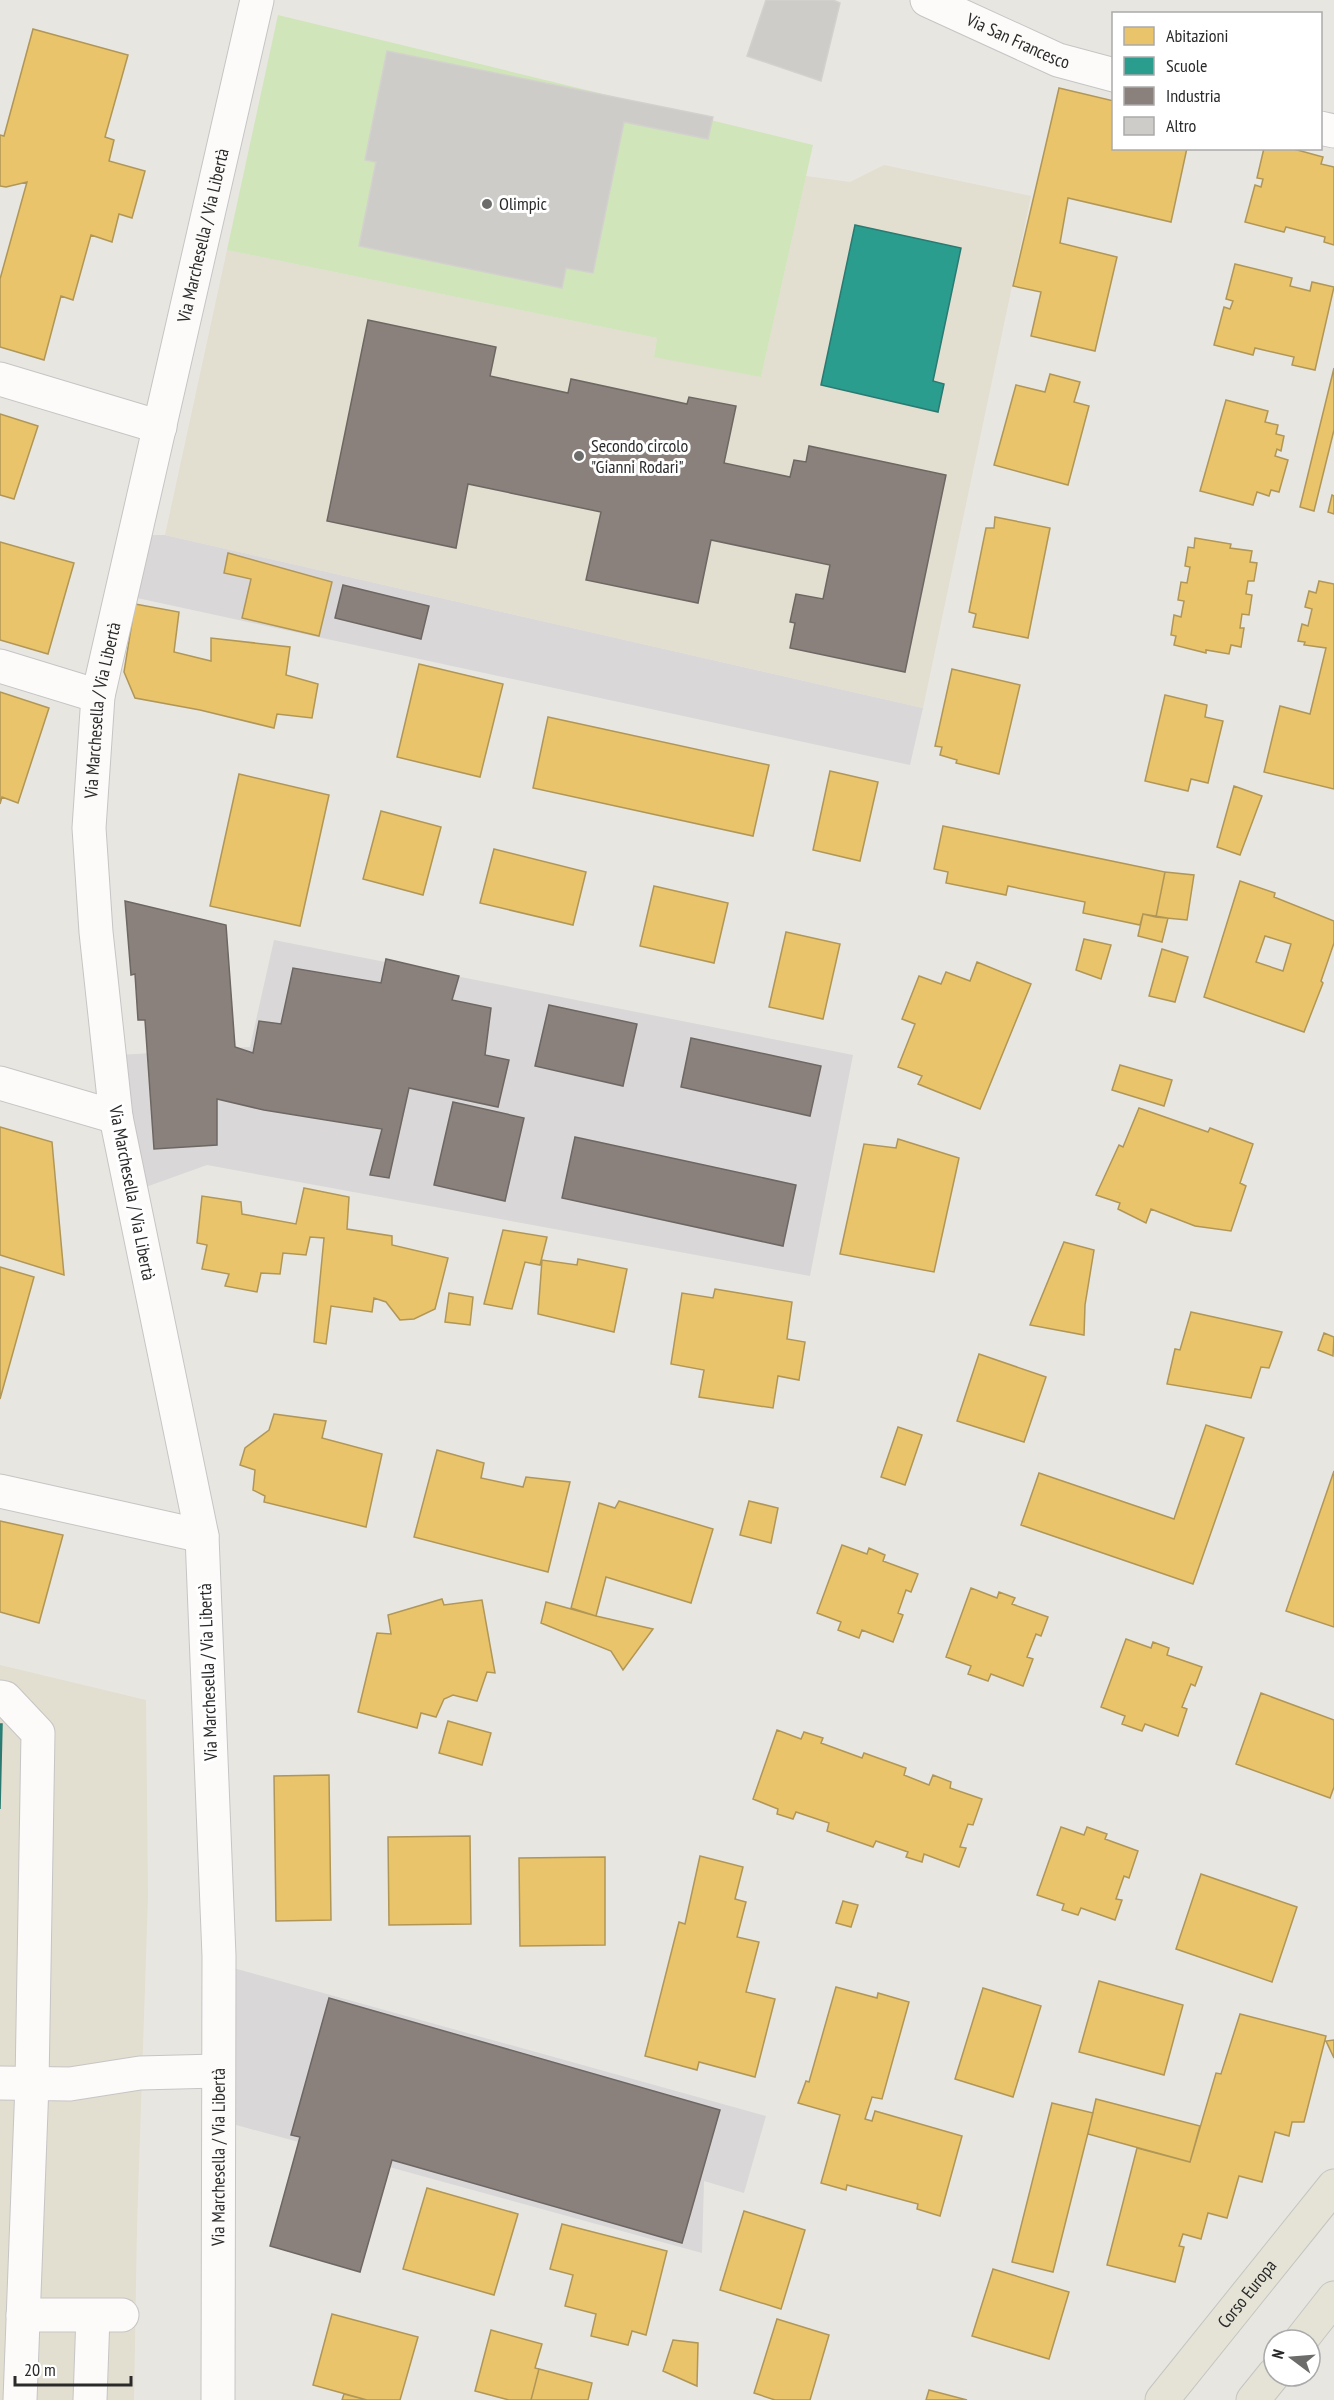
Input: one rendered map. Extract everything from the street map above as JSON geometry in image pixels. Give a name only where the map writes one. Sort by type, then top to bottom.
[{"type":"main road","name":"Corso Europa","points":[[1162,2400],[1334,2186]]},
{"type":"main road","points":[[1310,2328],[1334,2298]]},
{"type":"main road","points":[[1253,2400],[1263,2388]]},
{"type":"street","name":"Via Marchesella / Via Libertà","points":[[218,2400],[219,1956],[202,1536],[116,1117],[96,932],[89,828],[98,696],[257,0]]},
{"type":"street","name":"Via San Francesco","points":[[927,0],[1058,60],[1112,75]]},
{"type":"street","points":[[0,379],[160,427]]},
{"type":"street","points":[[0,666],[98,696]]},
{"type":"street","points":[[0,1083],[116,1117]]},
{"type":"street","points":[[0,1491],[202,1536]]},
{"type":"street","points":[[0,1697],[5,1698],[38,1733],[32,2084],[20,2400]]},
{"type":"street","points":[[0,2084],[70,2084],[140,2073],[217,2071]]},
{"type":"street","points":[[23,2315],[108,2315],[90,2400]]},
{"type":"shaded area","name":"Secondo circolo \"Gianni Rodari\"","points":[[884,165],[1031,196],[923,708],[165,535],[227,250],[657,338],[654,356],[761,377],[806,176],[850,182]]},
{"type":"shaded area","points":[[143,535],[165,535],[923,708],[910,765],[128,596]]},
{"type":"shaded area","points":[[274,940],[853,1055],[810,1276],[207,1165],[143,1188],[119,1055],[250,1047]]},
{"type":"shaded area","points":[[0,1665],[146,1700],[148,1896],[137,2225],[134,2400],[0,2400]]},
{"type":"shaded area","points":[[226,1966],[766,2116],[744,2193],[704,2181],[702,2253],[229,2123]]},
{"type":"green space","points":[[278,15],[813,145],[761,377],[654,357],[657,338],[227,250]]},
{"type":"building: Abitazioni","points":[[33,29],[128,55],[105,137],[114,140],[109,161],[145,171],[132,218],[119,214],[112,242],[91,235],[73,300],[61,296],[44,360],[0,347],[0,279],[27,182],[6,187],[0,186],[0,135],[4,136]]},
{"type":"building: Abitazioni","points":[[1059,88],[1112,101],[1112,150],[1187,150],[1171,222],[1068,198],[1060,243],[1117,257],[1095,351],[1031,336],[1041,292],[1013,286]]},
{"type":"building: Abitazioni","points":[[1264,150],[1297,150],[1323,157],[1321,164],[1334,167],[1334,245],[1324,242],[1325,237],[1286,227],[1284,232],[1245,222],[1255,185],[1261,187],[1263,179],[1257,178]]},
{"type":"building: Abitazioni","points":[[1235,264],[1292,278],[1290,286],[1310,291],[1312,282],[1334,287],[1315,370],[1292,365],[1294,357],[1255,348],[1253,355],[1214,345],[1224,307],[1230,309],[1233,301],[1226,299]]},
{"type":"building: Abitazioni","points":[[1334,368],[1334,430],[1314,511],[1300,507]]},
{"type":"building: Abitazioni","points":[[1050,374],[1080,382],[1074,402],[1089,406],[1068,485],[994,465],[1016,385],[1045,392]]},
{"type":"building: Abitazioni","points":[[1226,400],[1268,411],[1265,422],[1278,425],[1276,434],[1284,436],[1281,451],[1277,449],[1275,456],[1288,460],[1279,492],[1271,490],[1269,496],[1257,492],[1253,505],[1200,491]]},
{"type":"building: Abitazioni","points":[[0,414],[38,426],[14,499],[0,495]]},
{"type":"building: Abitazioni","points":[[1332,495],[1334,496],[1334,514],[1328,512]]},
{"type":"building: Abitazioni","points":[[995,517],[1050,528],[1028,638],[973,627],[976,614],[969,612],[986,528],[994,528]]},
{"type":"building: Abitazioni","points":[[1195,538],[1231,544],[1230,548],[1252,551],[1250,562],[1257,563],[1254,581],[1248,581],[1246,594],[1252,595],[1249,615],[1242,614],[1240,628],[1244,628],[1241,647],[1231,645],[1229,654],[1206,650],[1206,653],[1174,645],[1176,636],[1171,635],[1174,615],[1181,617],[1184,601],[1178,600],[1181,582],[1187,583],[1190,567],[1185,566],[1188,547],[1194,548]]},
{"type":"building: Abitazioni","points":[[0,542],[74,563],[48,654],[0,640]]},
{"type":"building: Abitazioni","points":[[228,553],[332,582],[319,636],[242,618],[251,579],[224,573]]},
{"type":"building: Abitazioni","points":[[1319,581],[1334,584],[1334,789],[1264,772],[1280,706],[1310,714],[1326,648],[1304,645],[1305,642],[1298,641],[1302,624],[1308,626],[1312,609],[1305,607],[1309,591],[1316,593]]},
{"type":"building: Abitazioni","points":[[135,604],[179,612],[174,652],[211,661],[211,638],[290,647],[286,675],[318,684],[312,718],[277,714],[274,728],[200,710],[135,698],[124,672]]},
{"type":"building: Abitazioni","points":[[419,664],[503,684],[480,777],[397,757]]},
{"type":"building: Abitazioni","points":[[952,669],[1020,685],[999,774],[956,763],[957,760],[940,755],[942,747],[935,746]]},
{"type":"building: Abitazioni","points":[[0,692],[49,708],[18,803],[2,797],[0,804]]},
{"type":"building: Abitazioni","points":[[1165,695],[1207,705],[1205,717],[1223,721],[1208,783],[1191,779],[1188,791],[1145,781]]},
{"type":"building: Abitazioni","points":[[548,717],[769,765],[753,836],[533,788]]},
{"type":"building: Abitazioni","points":[[830,771],[878,782],[860,861],[813,850]]},
{"type":"building: Abitazioni","points":[[239,774],[329,795],[300,926],[210,906]]},
{"type":"building: Abitazioni","points":[[1234,786],[1262,796],[1240,855],[1217,847]]},
{"type":"building: Abitazioni","points":[[381,811],[441,827],[423,895],[363,879]]},
{"type":"building: Abitazioni","points":[[943,826],[1165,872],[1156,917],[1143,914],[1140,925],[1083,913],[1085,902],[1008,886],[1006,895],[946,883],[948,872],[934,869]]},
{"type":"building: Abitazioni","points":[[494,849],[586,872],[573,925],[480,903]]},
{"type":"building: Abitazioni","points":[[1165,872],[1194,875],[1187,920],[1156,917]]},
{"type":"building: Abitazioni","points":[[1240,881],[1275,893],[1274,897],[1334,921],[1334,943],[1321,981],[1323,983],[1304,1032],[1204,997]],"holes":[[[1265,936],[1291,944],[1283,971],[1256,962]]]},
{"type":"building: Abitazioni","points":[[654,886],[728,903],[714,963],[640,946]]},
{"type":"building: Abitazioni","points":[[1143,914],[1168,918],[1162,942],[1138,936]]},
{"type":"building: Abitazioni","points":[[786,932],[840,944],[823,1019],[769,1007]]},
{"type":"building: Abitazioni","points":[[1084,939],[1111,945],[1101,979],[1076,970]]},
{"type":"building: Abitazioni","points":[[1162,949],[1188,957],[1175,1002],[1149,996]]},
{"type":"building: Abitazioni","points":[[977,962],[1031,984],[980,1109],[918,1084],[922,1076],[898,1067],[915,1024],[902,1019],[919,976],[941,984],[946,972],[970,981]]},
{"type":"building: Abitazioni","points":[[1120,1065],[1172,1080],[1164,1106],[1112,1090]]},
{"type":"building: Abitazioni","points":[[1139,1108],[1208,1132],[1210,1128],[1253,1144],[1240,1183],[1246,1186],[1231,1231],[1195,1226],[1151,1209],[1146,1223],[1118,1209],[1120,1203],[1096,1195],[1119,1145],[1123,1147]]},
{"type":"building: Abitazioni","points":[[0,1127],[52,1142],[64,1275],[0,1255]]},
{"type":"building: Abitazioni","points":[[898,1139],[959,1158],[934,1272],[840,1254],[864,1144],[896,1148]]},
{"type":"building: Abitazioni","points":[[304,1188],[349,1197],[347,1229],[392,1236],[392,1245],[448,1258],[435,1309],[414,1319],[400,1320],[386,1302],[374,1298],[372,1312],[331,1306],[326,1344],[314,1342],[324,1238],[310,1237],[306,1255],[283,1253],[280,1274],[261,1273],[257,1292],[225,1286],[229,1274],[202,1269],[207,1245],[197,1243],[202,1196],[241,1202],[242,1214],[296,1224]]},
{"type":"building: Abitazioni","points":[[503,1230],[547,1237],[540,1265],[525,1262],[512,1309],[484,1304]]},
{"type":"building: Abitazioni","points":[[1064,1242],[1094,1250],[1085,1305],[1084,1335],[1030,1325]]},
{"type":"building: Abitazioni","points":[[578,1259],[627,1269],[614,1332],[538,1314],[542,1260],[577,1265]]},
{"type":"building: Abitazioni","points":[[0,1267],[34,1277],[0,1399]]},
{"type":"building: Abitazioni","points":[[715,1289],[792,1302],[787,1339],[805,1342],[799,1380],[778,1376],[773,1408],[699,1397],[704,1370],[671,1364],[682,1293],[713,1298]]},
{"type":"building: Abitazioni","points":[[449,1293],[473,1297],[470,1325],[445,1322]]},
{"type":"building: Abitazioni","points":[[1191,1312],[1282,1332],[1269,1368],[1261,1367],[1251,1398],[1167,1384],[1175,1349],[1180,1350]]},
{"type":"building: Abitazioni","points":[[1324,1333],[1334,1337],[1333,1356],[1318,1350]]},
{"type":"building: Abitazioni","points":[[979,1354],[1046,1377],[1024,1442],[957,1421]]},
{"type":"building: Abitazioni","points":[[274,1414],[326,1421],[322,1438],[382,1454],[366,1527],[264,1502],[265,1496],[253,1490],[255,1470],[240,1465],[245,1448],[269,1430]]},
{"type":"building: Abitazioni","points":[[1206,1425],[1244,1438],[1193,1584],[1021,1525],[1039,1473],[1174,1519]]},
{"type":"building: Abitazioni","points":[[898,1427],[922,1435],[905,1485],[881,1477]]},
{"type":"building: Abitazioni","points":[[437,1450],[484,1463],[481,1478],[523,1487],[526,1477],[570,1482],[548,1572],[414,1537]]},
{"type":"building: Abitazioni","points":[[1334,1471],[1334,1627],[1286,1611]]},
{"type":"building: Abitazioni","points":[[619,1501],[713,1529],[691,1603],[606,1577],[596,1616],[571,1608],[599,1503],[615,1508]]},
{"type":"building: Abitazioni","points":[[749,1501],[778,1508],[771,1543],[740,1535]]},
{"type":"building: Abitazioni","points":[[0,1521],[63,1535],[39,1623],[0,1612]]},
{"type":"building: Abitazioni","points":[[842,1545],[867,1554],[869,1548],[885,1555],[883,1561],[918,1574],[911,1592],[906,1590],[898,1613],[903,1615],[893,1642],[862,1630],[859,1638],[838,1630],[841,1622],[817,1613]]},
{"type":"building: Abitazioni","points":[[971,1588],[997,1598],[999,1592],[1015,1598],[1012,1604],[1048,1617],[1041,1636],[1036,1634],[1027,1657],[1033,1659],[1023,1686],[991,1674],[988,1681],[968,1674],[971,1666],[946,1657]]},
{"type":"building: Abitazioni","points":[[442,1599],[444,1605],[482,1600],[495,1673],[487,1672],[477,1701],[453,1695],[444,1699],[436,1717],[421,1713],[417,1728],[358,1712],[377,1633],[391,1634],[388,1615]]},
{"type":"building: Abitazioni","points":[[546,1602],[653,1629],[623,1670],[611,1651],[541,1623]]},
{"type":"building: Abitazioni","points":[[1126,1639],[1151,1648],[1153,1642],[1169,1648],[1167,1655],[1202,1667],[1195,1686],[1191,1684],[1182,1707],[1187,1709],[1178,1736],[1145,1724],[1142,1731],[1122,1724],[1125,1716],[1101,1707]]},
{"type":"building: Abitazioni","points":[[1261,1693],[1334,1720],[1334,1787],[1330,1798],[1236,1764]]},
{"type":"building: Abitazioni","points":[[448,1721],[491,1733],[482,1765],[439,1753]]},
{"type":"building: Abitazioni","points":[[777,1730],[801,1739],[804,1732],[823,1738],[821,1743],[862,1758],[864,1753],[906,1768],[904,1775],[929,1785],[933,1775],[951,1782],[950,1788],[982,1799],[973,1825],[968,1824],[960,1847],[966,1848],[959,1867],[924,1854],[922,1862],[906,1857],[908,1852],[876,1841],[873,1847],[827,1831],[829,1823],[796,1812],[793,1819],[777,1814],[778,1809],[753,1799]]},
{"type":"building: Abitazioni","points":[[329,1775],[331,1920],[276,1921],[274,1776]]},
{"type":"building: Abitazioni","points":[[1061,1827],[1084,1835],[1087,1827],[1107,1834],[1105,1839],[1138,1851],[1129,1878],[1124,1876],[1116,1899],[1122,1900],[1115,1920],[1081,1908],[1078,1915],[1062,1910],[1064,1904],[1037,1895]]},
{"type":"building: Abitazioni","points":[[470,1836],[471,1924],[389,1925],[388,1837]]},
{"type":"building: Abitazioni","points":[[700,1856],[743,1867],[735,1899],[746,1902],[737,1937],[759,1942],[746,1992],[775,1999],[755,2077],[699,2062],[697,2070],[645,2056],[679,1922],[685,1924]]},
{"type":"building: Abitazioni","points":[[605,1857],[605,1945],[520,1946],[519,1858]]},
{"type":"building: Abitazioni","points":[[1201,1874],[1297,1907],[1272,1982],[1176,1949]]},
{"type":"building: Abitazioni","points":[[843,1901],[858,1905],[851,1927],[836,1923]]},
{"type":"building: Abitazioni","points":[[1099,1981],[1183,2005],[1164,2075],[1079,2052]]},
{"type":"building: Abitazioni","points":[[836,1987],[877,1998],[878,1993],[909,2002],[882,2099],[872,2097],[865,2119],[872,2121],[875,2111],[962,2136],[940,2216],[917,2209],[918,2204],[847,2185],[846,2190],[821,2183],[840,2115],[798,2103],[806,2081],[809,2082]]},
{"type":"building: Abitazioni","points":[[983,1988],[1041,2006],[1013,2097],[955,2079]]},
{"type":"building: Abitazioni","points":[[1240,2014],[1326,2036],[1304,2122],[1292,2122],[1289,2136],[1275,2132],[1262,2182],[1239,2176],[1227,2218],[1208,2213],[1201,2239],[1183,2234],[1179,2246],[1184,2247],[1175,2282],[1107,2265],[1137,2148],[1190,2162],[1216,2073],[1221,2074]]},
{"type":"building: Abitazioni","points":[[1334,2040],[1334,2058],[1326,2041]]},
{"type":"building: Abitazioni","points":[[1096,2099],[1200,2126],[1190,2162],[1088,2134]]},
{"type":"building: Abitazioni","points":[[1052,2103],[1093,2113],[1053,2272],[1012,2262]]},
{"type":"building: Abitazioni","points":[[427,2188],[518,2214],[494,2295],[403,2269]]},
{"type":"building: Abitazioni","points":[[744,2211],[805,2230],[781,2309],[720,2290]]},
{"type":"building: Abitazioni","points":[[562,2224],[667,2251],[646,2335],[632,2331],[628,2345],[591,2336],[596,2314],[565,2306],[573,2275],[550,2269]]},
{"type":"building: Abitazioni","points":[[993,2269],[1069,2292],[1049,2359],[972,2336]]},
{"type":"building: Abitazioni","points":[[332,2314],[418,2337],[400,2400],[367,2400],[313,2385]]},
{"type":"building: Abitazioni","points":[[777,2319],[829,2335],[810,2400],[775,2400],[754,2393]]},
{"type":"building: Abitazioni","points":[[491,2330],[542,2344],[535,2368],[539,2369],[531,2400],[509,2400],[475,2391]]},
{"type":"building: Abitazioni","points":[[673,2340],[698,2343],[697,2386],[663,2371]]},
{"type":"building: Abitazioni","points":[[539,2369],[592,2383],[588,2400],[531,2400]]},
{"type":"building: Abitazioni","points":[[929,2390],[967,2400],[926,2400]]},
{"type":"building: Abitazioni","points":[[344,2394],[367,2400],[342,2400]]},
{"type":"building: Scuole","points":[[855,225],[961,248],[933,381],[944,384],[938,412],[821,385]]},
{"type":"building: Scuole","points":[[0,1724],[2,1724],[0,1809]]},
{"type":"building: Industria","points":[[368,320],[496,347],[490,376],[568,393],[571,379],[687,404],[689,397],[736,406],[724,463],[790,477],[794,460],[806,462],[809,446],[946,475],[905,672],[790,648],[795,623],[790,622],[796,594],[823,599],[830,565],[711,540],[698,603],[586,580],[601,512],[468,484],[456,548],[327,521]]},
{"type":"building: Industria","points":[[343,585],[429,606],[421,639],[335,618]]},
{"type":"building: Industria","points":[[125,901],[226,925],[235,1047],[253,1053],[259,1021],[281,1024],[293,968],[381,983],[386,959],[459,976],[452,1000],[491,1008],[485,1055],[509,1060],[498,1107],[409,1088],[389,1178],[370,1175],[382,1129],[264,1110],[217,1099],[217,1145],[154,1149],[145,1020],[138,1020],[135,974],[131,975]]},
{"type":"building: Industria","points":[[549,1005],[637,1024],[623,1086],[535,1066]]},
{"type":"building: Industria","points":[[691,1038],[821,1066],[810,1116],[681,1087]]},
{"type":"building: Industria","points":[[453,1102],[524,1118],[505,1201],[434,1185]]},
{"type":"building: Industria","points":[[575,1137],[796,1185],[783,1246],[562,1198]]},
{"type":"building: Industria","points":[[329,1998],[720,2110],[682,2243],[392,2160],[360,2272],[270,2246],[300,2137],[291,2135]]},
{"type":"building: Altro","points":[[766,0],[833,0],[840,3],[821,81],[747,56]]},
{"type":"building: Altro","name":"Olimpic","points":[[387,51],[713,117],[708,139],[624,122],[593,273],[566,268],[562,288],[359,246],[376,162],[365,160]]},
{"type":"place","name":"Olimpic","points":[[487,204]]},
{"type":"place","name":"Secondo circolo \"Gianni Rodari\"","points":[[579,456]]}]
